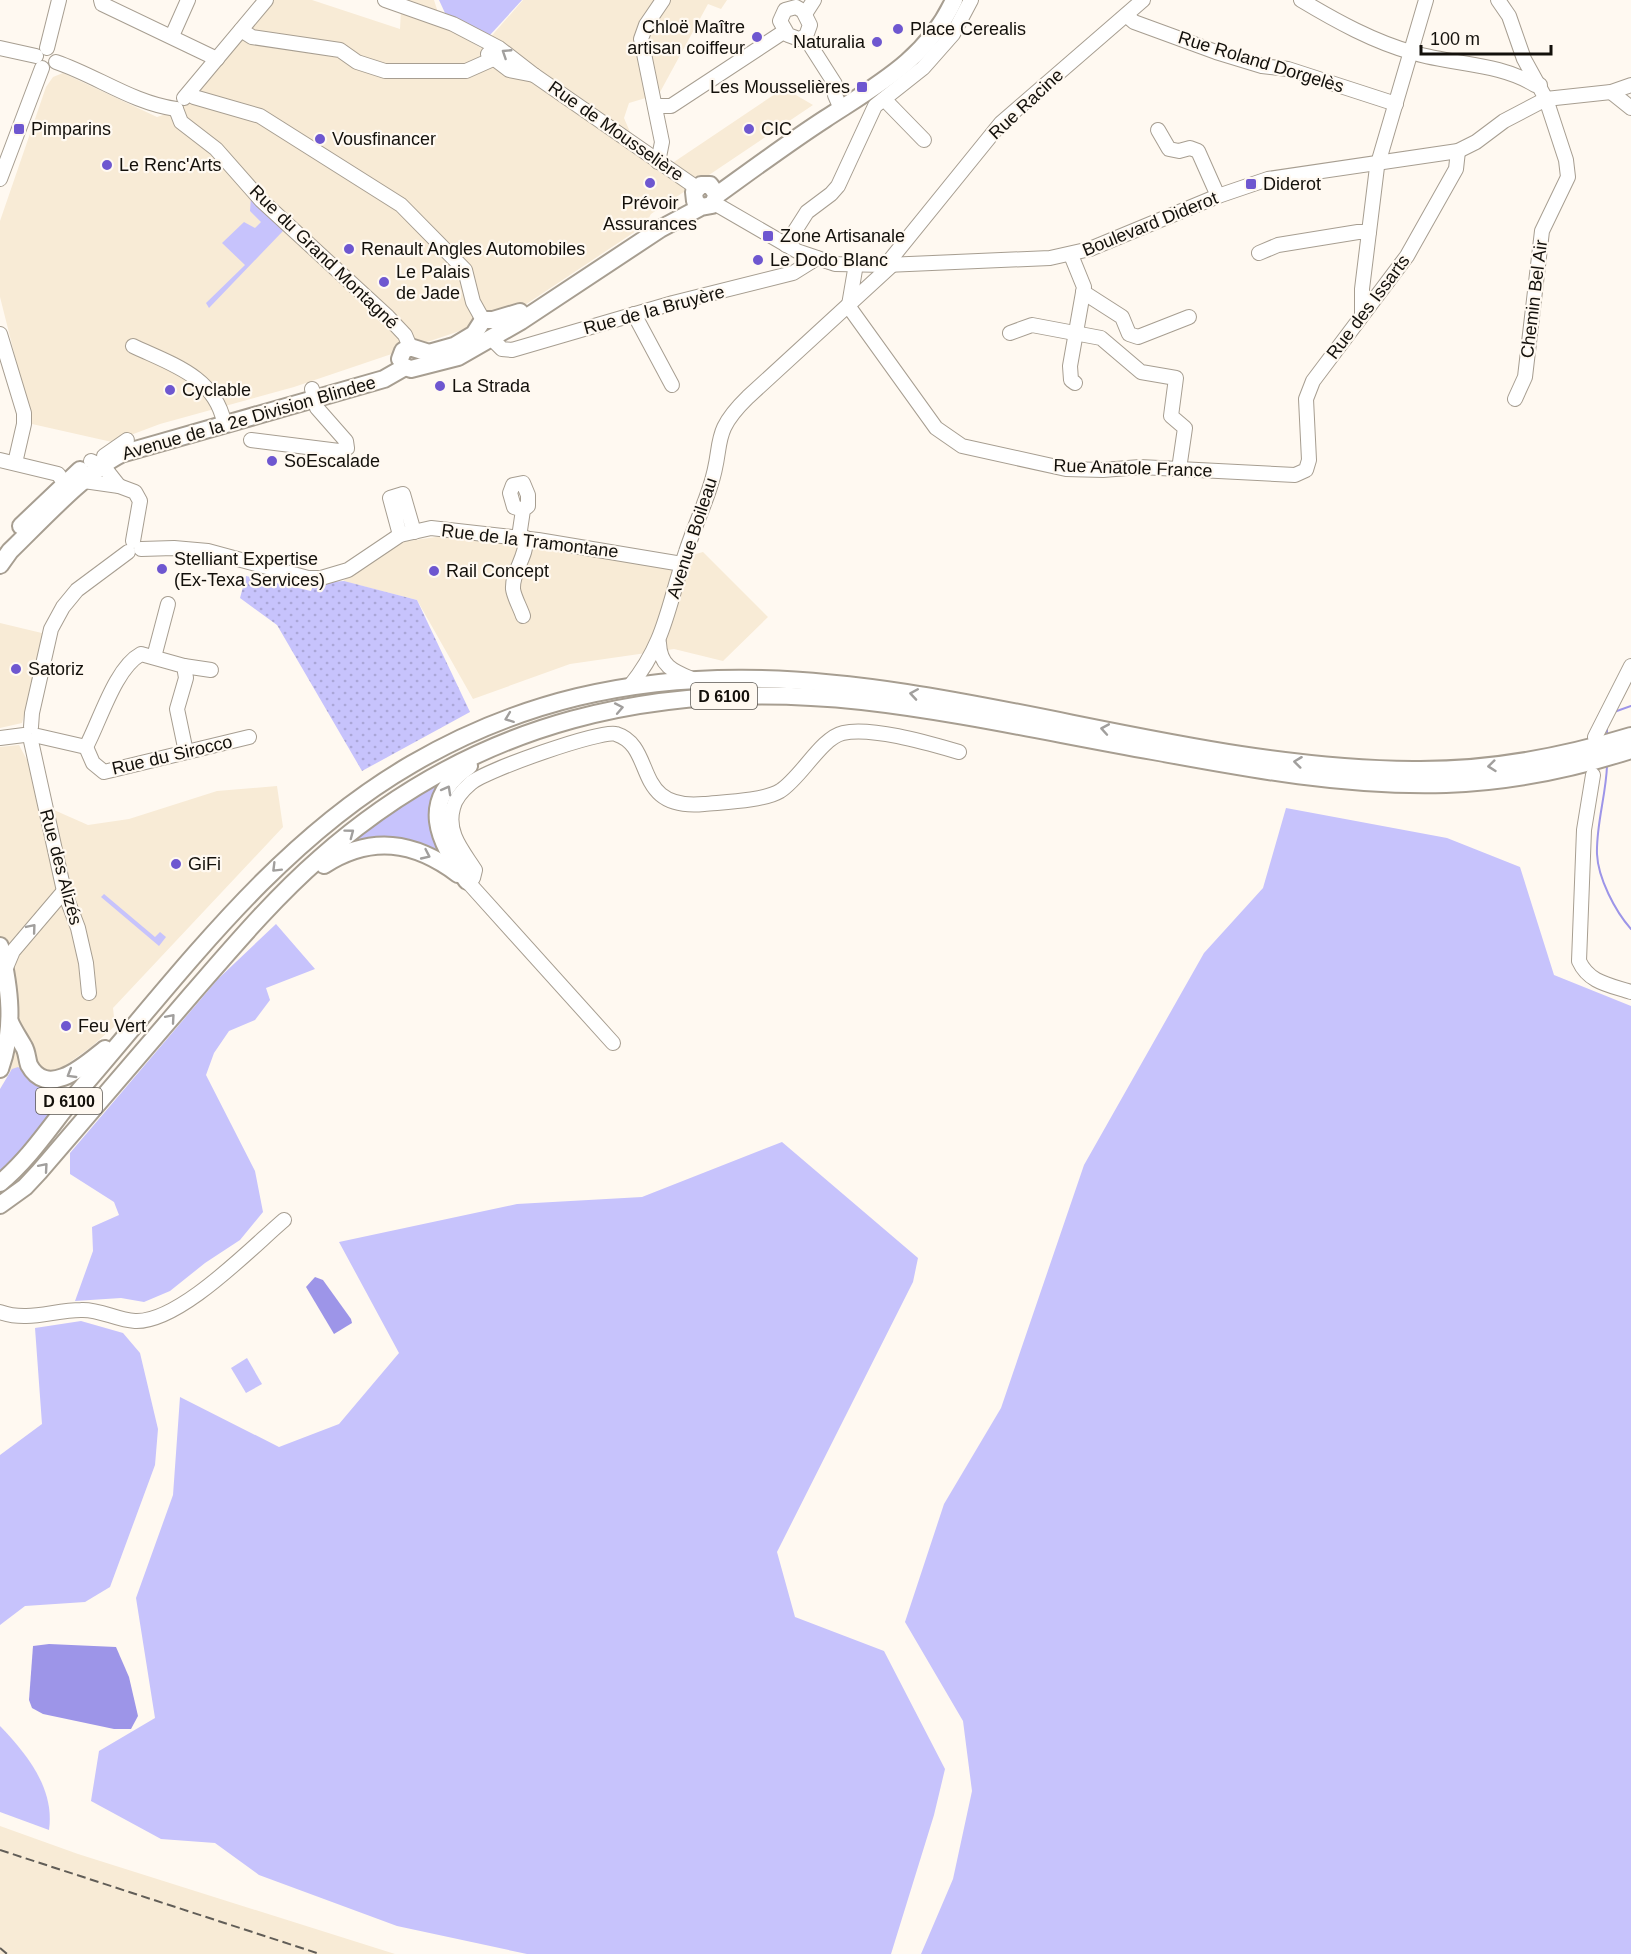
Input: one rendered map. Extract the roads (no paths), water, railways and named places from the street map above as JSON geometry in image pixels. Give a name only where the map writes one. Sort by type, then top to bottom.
[{"type":"main road","points":[[705,196],[838,102],[891,68],[914,49],[932,27],[946,0]]},
{"type":"main road","points":[[405,358],[453,346],[520,312],[762,161],[904,68],[927,44],[954,0]]},
{"type":"main road","name":"Avenue de la 2e Division Blindee","points":[[8,547],[81,477],[127,440],[313,394],[381,370],[405,358]]},
{"type":"main road","name":"Avenue de la 2e Division Blindee","points":[[81,477],[223,418]]},
{"type":"main road","points":[[0,565],[8,547],[81,477]]},
{"type":"main road","name":"D 6100","points":[[0,1183],[26,1159],[58,1114],[275,869],[318,829],[363,796],[451,743],[499,722],[564,700],[630,687],[692,679],[753,677],[871,687],[1268,759],[1370,769],[1466,769],[1512,765],[1556,758],[1631,736]]},
{"type":"main road","name":"D 6100","points":[[0,1205],[25,1187],[39,1172],[227,953],[279,897],[342,838],[428,779],[497,744],[589,714],[652,702],[717,696],[791,696],[861,701],[940,712],[1290,776],[1377,783],[1447,784],[1497,780],[1564,768],[1631,750]]},
{"type":"main road","points":[[467,881],[450,856],[438,831],[440,803],[448,786],[469,766],[589,714]]},
{"type":"main road","points":[[279,897],[338,856],[354,849],[375,845],[414,849],[445,864],[467,881]]},
{"type":"main road","points":[[0,946],[5,970],[10,1022],[0,1069]]},
{"type":"main road","points":[[10,1022],[25,1048],[29,1065],[36,1073],[51,1080],[60,1080],[73,1073],[134,1026]]},
{"type":"street","points":[[0,179],[59,0]]},
{"type":"street","points":[[101,0],[102,4],[217,58]]},
{"type":"street","points":[[172,36],[188,0]]},
{"type":"street","points":[[0,48],[41,57],[55,52],[56,62],[80,70],[146,103],[176,109],[266,0]]},
{"type":"street","name":"Rue de Mousselière","points":[[385,0],[416,9],[499,48],[705,196]]},
{"type":"street","points":[[658,162],[662,142],[641,39],[646,25],[663,0]]},
{"type":"street","points":[[805,14],[814,0]]},
{"type":"street","points":[[786,245],[807,212],[838,186],[875,106],[923,68],[953,34],[971,0]]},
{"type":"street","name":"Rue Racine","points":[[867,287],[893,264],[900,249],[1001,123],[1143,0]]},
{"type":"street","points":[[1301,0],[1366,35],[1412,53],[1508,72],[1535,85],[1540,85]]},
{"type":"street","points":[[1362,313],[1369,232],[1379,162],[1426,0]]},
{"type":"street","name":"Chemin Bel Air","points":[[1498,0],[1509,16],[1524,59],[1546,99],[1566,160],[1568,177],[1542,231],[1525,377],[1515,399]]},
{"type":"street","points":[[784,4],[796,7],[805,14],[810,25],[805,37],[795,39],[785,30],[780,17],[784,4]]},
{"type":"street","name":"Rue Roland Dorgelès","points":[[1127,16],[1134,22],[1216,52],[1262,66],[1287,69],[1396,104]]},
{"type":"street","points":[[242,30],[252,37],[340,50],[357,62],[385,70],[466,71],[493,59]]},
{"type":"street","points":[[655,106],[671,106],[785,30]]},
{"type":"street","name":"Rue de Mousselière","points":[[474,36],[493,59],[519,74],[534,75]]},
{"type":"street","points":[[805,37],[835,84],[835,95],[838,102]]},
{"type":"street","points":[[1546,99],[1611,92],[1631,85]]},
{"type":"street","points":[[1611,92],[1631,108]]},
{"type":"street","points":[[189,93],[194,97],[260,116],[401,205],[465,270],[473,302],[492,327]]},
{"type":"street","name":"Boulevard Diderot","points":[[705,196],[786,245],[835,264],[893,264],[1071,255],[1218,196],[1286,175],[1458,151],[1476,142],[1504,121],[1546,99]]},
{"type":"street","points":[[885,100],[924,140]]},
{"type":"street","name":"Rue du Grand Montagné","points":[[176,109],[176,115],[181,122],[216,149],[261,200],[405,335],[405,358]]},
{"type":"street","points":[[1158,130],[1169,149],[1179,151],[1190,148],[1198,151],[1218,196]]},
{"type":"street","name":"Rue des Issarts","points":[[1306,470],[1309,460],[1306,399],[1313,381],[1407,256],[1456,169],[1458,151]]},
{"type":"street","points":[[1259,253],[1278,245],[1358,231],[1369,232]]},
{"type":"street","points":[[1071,255],[1084,287],[1070,366],[1071,380],[1075,383]]},
{"type":"street","name":"Rue de la Bruyère","points":[[492,327],[502,349],[512,350],[634,314],[793,273],[817,258]]},
{"type":"street","points":[[835,264],[852,283]]},
{"type":"street","points":[[849,307],[856,264],[864,270],[867,287]]},
{"type":"street","name":"Avenue Boileau","points":[[630,687],[659,643],[682,564],[711,487],[719,436],[726,420],[748,397],[849,307],[867,287]]},
{"type":"street","points":[[1083,292],[1122,317],[1129,334],[1138,337],[1189,317]]},
{"type":"street","name":"Rue Anatole France","points":[[849,307],[936,428],[962,446],[1066,469],[1179,470],[1295,475],[1306,470]]},
{"type":"street","points":[[634,314],[672,385]]},
{"type":"street","points":[[1010,333],[1032,325],[1101,338],[1141,372],[1176,378],[1171,416],[1185,428],[1179,470]]},
{"type":"street","points":[[0,334],[24,413],[24,424],[15,463]]},
{"type":"street","points":[[133,346],[197,377],[216,400],[223,418]]},
{"type":"street","points":[[251,440],[339,451],[347,448],[346,441],[317,408],[313,394]]},
{"type":"street","points":[[0,460],[119,486],[135,492],[140,501],[134,548],[77,590],[63,607],[51,629],[31,735],[1,737]]},
{"type":"street","points":[[523,510],[522,538],[526,549],[513,579],[513,591],[523,615]]},
{"type":"street","name":"Rue de la Tramontane","points":[[134,548],[208,551],[308,578],[321,578],[348,570],[407,533],[431,528],[663,558],[682,564]]},
{"type":"street","points":[[154,657],[168,604]]},
{"type":"street","points":[[659,643],[661,657],[668,668],[692,679]]},
{"type":"street","points":[[86,747],[130,660],[141,654],[184,666],[211,670]]},
{"type":"street","points":[[184,666],[186,678],[177,709],[186,752]]},
{"type":"street","points":[[1595,737],[1631,666]]},
{"type":"street","points":[[613,1042],[467,881],[472,878],[475,870],[454,837],[451,821],[453,806],[471,782],[568,744],[613,733],[625,738],[634,748],[650,783],[661,795],[679,803],[701,804],[769,796],[780,791],[840,733],[853,731],[900,737],[959,752]]},
{"type":"street","name":"Rue du Sirocco","points":[[31,735],[86,747],[93,763],[104,772],[249,737]]},
{"type":"street","name":"Rue des Alizés","points":[[31,735],[64,891],[78,928],[86,963],[89,993]]},
{"type":"street","points":[[1593,775],[1584,830],[1579,961],[1583,971],[1594,980],[1631,992]]},
{"type":"street","points":[[5,970],[13,951],[64,891]]},
{"type":"street","points":[[0,1312],[13,1317],[28,1317],[93,1310],[135,1321],[153,1318],[188,1302],[284,1220]]},
{"type":"waterway","points":[[1614,712],[1631,706]]},
{"type":"waterway","points":[[1607,726],[1607,733]]},
{"type":"waterway","points":[[1607,766],[1598,832],[1598,863],[1608,894],[1631,929]]},
{"type":"railway","points":[[0,1850],[320,1954]]},
{"type":"railway","points":[[0,1948],[7,1954]]},
{"type":"place","name":"Place Cerealis","points":[[898,29]]},
{"type":"place","name":"Chloë Maître artisan coiffeur","points":[[757,37]]},
{"type":"place","name":"Naturalia","points":[[877,42]]},
{"type":"place","name":"Les Mousselières","points":[[862,87]]},
{"type":"place","name":"Pimparins","points":[[19,129]]},
{"type":"place","name":"CIC","points":[[749,129]]},
{"type":"place","name":"Vousfinancer","points":[[320,139]]},
{"type":"place","name":"Le Renc'Arts","points":[[107,165]]},
{"type":"place","name":"Prévoir Assurances","points":[[650,183]]},
{"type":"place","name":"Diderot","points":[[1251,184]]},
{"type":"place","name":"Zone Artisanale","points":[[768,236]]},
{"type":"place","name":"Renault Angles Automobiles","points":[[349,249]]},
{"type":"place","name":"Le Dodo Blanc","points":[[758,260]]},
{"type":"place","name":"Le Palais de Jade","points":[[384,282]]},
{"type":"place","name":"La Strada","points":[[440,386]]},
{"type":"place","name":"Cyclable","points":[[170,390]]},
{"type":"place","name":"SoEscalade","points":[[272,461]]},
{"type":"place","name":"Stelliant Expertise (Ex-Texa Services)","points":[[162,569]]},
{"type":"place","name":"Rail Concept","points":[[434,571]]},
{"type":"place","name":"Satoriz","points":[[16,669]]},
{"type":"place","name":"GiFi","points":[[176,864]]},
{"type":"place","name":"Feu Vert","points":[[66,1026]]}]
